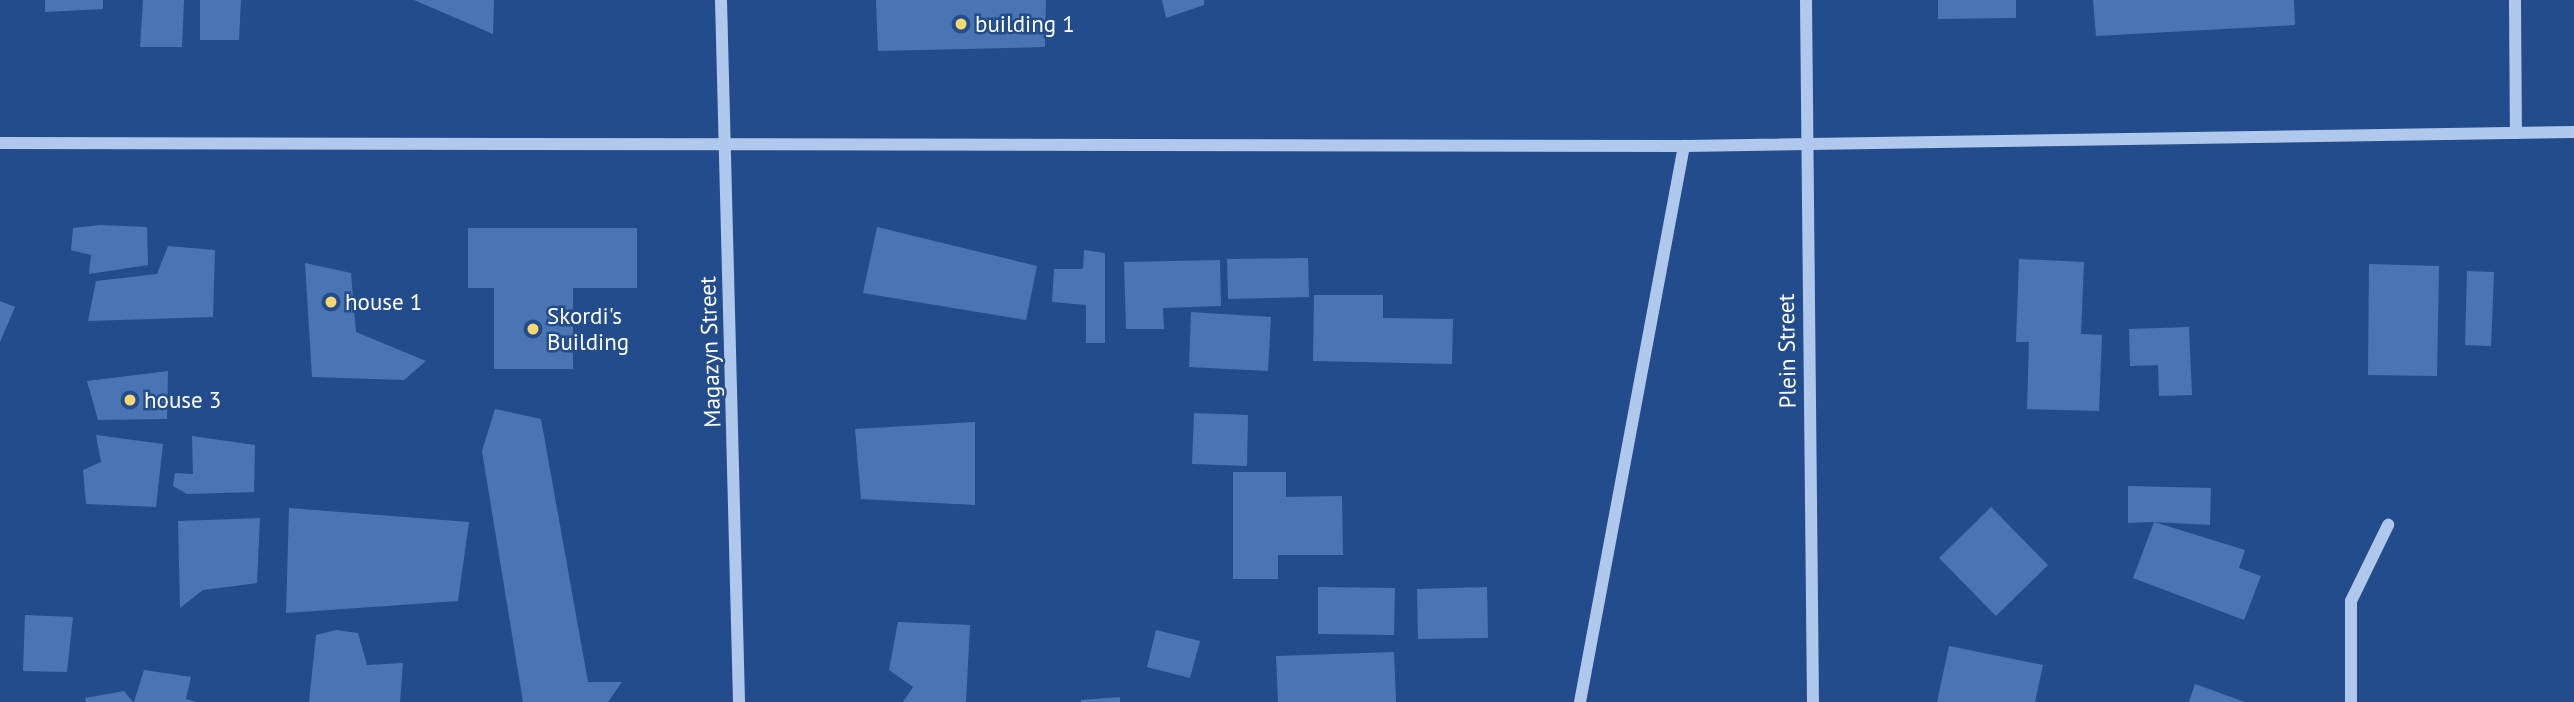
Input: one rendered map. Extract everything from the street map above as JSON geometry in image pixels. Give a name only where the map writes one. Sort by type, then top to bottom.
[{"type":"street","name":"Magazyn Street","points":[[721,0],[739,702]]},
{"type":"street","name":"Plein Street","points":[[1806,0],[1805,145],[1812,702]]},
{"type":"street","points":[[2515,0],[2516,133]]},
{"type":"street","points":[[0,143],[724,148],[1684,146],[2574,132]]},
{"type":"street","points":[[1580,702],[1684,146]]},
{"type":"street","points":[[2351,702],[2351,601],[2388,525]]},
{"type":"building","points":[[45,0],[103,0],[103,9],[45,12]]},
{"type":"building","points":[[143,0],[184,0],[182,47],[140,47]]},
{"type":"building","points":[[200,0],[241,0],[239,40],[200,40]]},
{"type":"building","points":[[414,0],[494,0],[493,34]]},
{"type":"building","name":"building 1","points":[[876,0],[1046,0],[1045,47],[878,51]]},
{"type":"building","points":[[1162,0],[1204,0],[1204,5],[1166,18]]},
{"type":"building","points":[[1938,0],[2016,0],[2016,18],[1938,19]]},
{"type":"building","points":[[2093,0],[2294,0],[2295,25],[2096,36]]},
{"type":"building","points":[[100,225],[147,227],[148,265],[89,274],[91,255],[71,250],[73,228]]},
{"type":"building","points":[[877,227],[1037,266],[1026,320],[863,293]]},
{"type":"building","name":"Skordi's Building","points":[[468,228],[637,228],[637,288],[573,288],[573,369],[494,369],[494,288],[468,288]]},
{"type":"building","points":[[168,246],[215,250],[213,317],[88,321],[96,281],[157,274]]},
{"type":"building","points":[[1084,250],[1105,253],[1105,343],[1086,343],[1086,305],[1052,302],[1054,269],[1083,269]]},
{"type":"building","points":[[1308,258],[1309,297],[1228,299],[1227,259]]},
{"type":"building","points":[[2019,259],[2084,262],[2081,334],[2102,335],[2099,411],[2027,409],[2029,342],[2016,342]]},
{"type":"building","points":[[1220,260],[1221,306],[1163,308],[1164,329],[1126,329],[1124,262]]},
{"type":"building","name":"house 1","points":[[305,263],[351,273],[356,332],[426,361],[404,380],[312,377]]},
{"type":"building","points":[[2369,264],[2439,266],[2437,376],[2368,375]]},
{"type":"building","points":[[2467,271],[2494,272],[2491,346],[2465,345]]},
{"type":"building","points":[[1314,295],[1383,295],[1383,318],[1453,319],[1452,364],[1313,361]]},
{"type":"building","points":[[0,301],[15,307],[0,342]]},
{"type":"building","points":[[1191,312],[1271,317],[1268,371],[1189,367]]},
{"type":"building","points":[[2189,327],[2192,395],[2159,396],[2158,365],[2130,366],[2129,329]]},
{"type":"building","name":"house 3","points":[[168,371],[167,419],[98,420],[87,381]]},
{"type":"building","points":[[495,409],[541,419],[588,682],[622,682],[608,702],[523,702],[482,451]]},
{"type":"building","points":[[1194,413],[1248,415],[1247,466],[1192,464]]},
{"type":"building","points":[[975,422],[975,505],[861,499],[855,429]]},
{"type":"building","points":[[96,435],[163,444],[156,507],[86,504],[83,470],[101,462]]},
{"type":"building","points":[[192,436],[255,445],[254,492],[187,494],[173,486],[175,473],[193,474]]},
{"type":"building","points":[[1233,472],[1286,472],[1286,497],[1342,496],[1343,555],[1278,555],[1278,579],[1233,579]]},
{"type":"building","points":[[2128,486],[2211,488],[2210,525],[2128,523]]},
{"type":"building","points":[[1991,507],[2048,565],[1996,616],[1939,558]]},
{"type":"building","points":[[289,508],[469,522],[458,601],[286,613]]},
{"type":"building","points":[[260,518],[257,583],[203,590],[180,608],[178,521]]},
{"type":"building","points":[[2154,522],[2245,550],[2239,568],[2261,576],[2244,620],[2133,578]]},
{"type":"building","points":[[1318,587],[1395,588],[1394,635],[1318,634]]},
{"type":"building","points":[[1487,587],[1488,638],[1418,639],[1417,589]]},
{"type":"building","points":[[25,615],[73,617],[67,672],[23,671]]},
{"type":"building","points":[[898,622],[970,625],[966,702],[903,702],[913,687],[889,670]]},
{"type":"building","points":[[336,630],[358,633],[367,665],[403,663],[400,702],[309,702],[316,635]]},
{"type":"building","points":[[1156,630],[1200,641],[1190,678],[1147,667]]},
{"type":"building","points":[[1949,646],[2043,665],[2035,702],[1937,702]]},
{"type":"building","points":[[1394,652],[1396,702],[1278,702],[1276,656]]},
{"type":"building","points":[[144,670],[191,677],[186,699],[196,702],[134,702]]},
{"type":"building","points":[[2195,684],[2245,702],[2189,702]]},
{"type":"building","points":[[124,691],[133,702],[86,702],[85,698]]},
{"type":"building","points":[[1120,697],[1120,702],[1081,702],[1081,700]]},
{"type":"place","name":"building 1","points":[[961,24]]},
{"type":"place","name":"house 1","points":[[331,302]]},
{"type":"place","name":"Skordi's Building","points":[[533,329]]},
{"type":"place","name":"house 3","points":[[130,400]]}]
